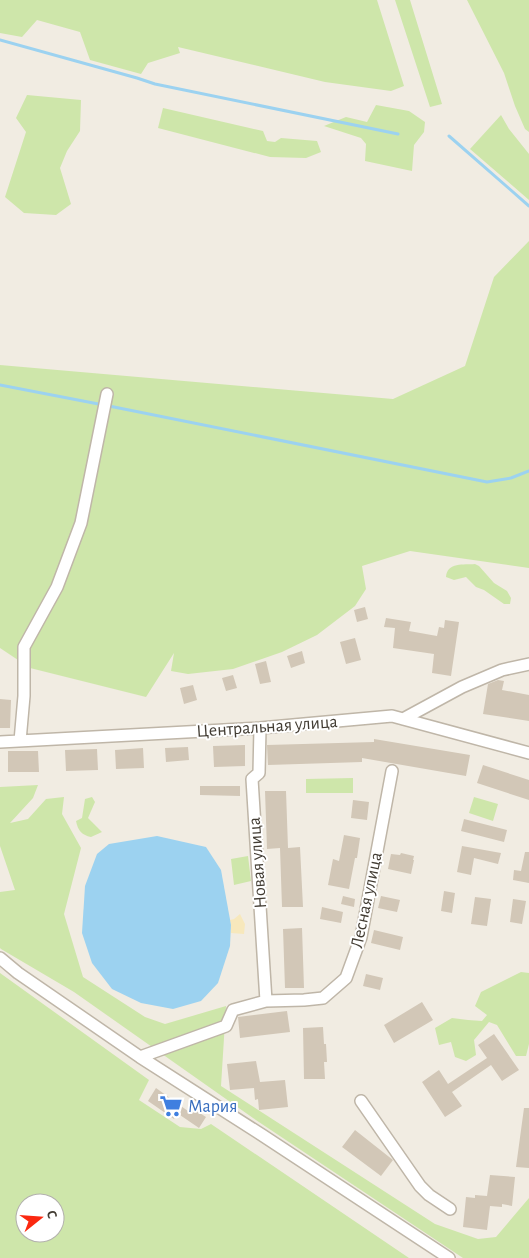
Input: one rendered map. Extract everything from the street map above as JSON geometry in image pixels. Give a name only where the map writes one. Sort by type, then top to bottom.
[{"type":"street","points":[[20,740],[24,696],[24,647],[57,587],[81,523],[107,394]]},
{"type":"street","points":[[404,719],[462,687],[502,670],[529,664]]},
{"type":"street","name":"Центральная улица","points":[[0,742],[260,728],[392,716],[529,754]]},
{"type":"street","name":"Новая улица","points":[[260,728],[259,773],[252,779],[266,1001]]},
{"type":"street","name":"Лесная улица","points":[[140,1057],[226,1026],[233,1010],[266,1001],[323,998],[346,978],[361,937],[392,772]]},
{"type":"street","points":[[0,958],[18,973],[140,1057],[450,1258]]},
{"type":"street","points":[[361,1101],[420,1186],[429,1195],[450,1209]]},
{"type":"green space","points":[[0,0],[377,0],[404,86],[391,91],[325,82],[178,47],[180,53],[148,63],[141,74],[90,60],[80,32],[37,20],[22,37],[0,33]]},
{"type":"green space","points":[[395,0],[410,0],[442,104],[430,107]]},
{"type":"green space","points":[[467,0],[529,0],[529,132],[525,129],[515,106],[504,73]]},
{"type":"green space","points":[[27,95],[81,100],[80,131],[67,151],[60,168],[71,204],[56,215],[24,213],[5,197],[26,132],[16,118]]},
{"type":"green space","points":[[376,105],[409,111],[425,122],[424,132],[414,145],[412,171],[365,161],[366,144],[361,138],[324,126],[346,117],[367,122]]},
{"type":"green space","points":[[163,108],[263,131],[267,141],[275,142],[281,138],[317,141],[321,152],[306,158],[270,157],[158,128]]},
{"type":"green space","points":[[501,115],[509,129],[529,154],[529,200],[470,149]]},
{"type":"green space","points":[[529,241],[529,568],[410,551],[362,566],[366,589],[355,606],[317,635],[282,652],[233,669],[188,674],[171,671],[174,653],[146,697],[30,668],[0,648],[0,365],[393,399],[465,366],[494,277]]},
{"type":"green space","points":[[475,564],[494,583],[507,591],[511,598],[510,604],[504,604],[484,590],[476,587],[466,577],[454,580],[446,577],[449,569],[453,567]]},
{"type":"green space","points":[[353,778],[353,793],[306,793],[306,779]]},
{"type":"green space","points":[[38,785],[33,798],[10,823],[28,819],[46,799],[64,797],[62,814],[81,848],[64,914],[83,977],[145,1017],[165,1024],[226,1006],[221,1086],[435,1224],[478,1239],[496,1237],[529,1198],[529,1258],[463,1258],[253,1118],[74,992],[1,949],[0,892],[15,890],[0,846],[0,787]]},
{"type":"green space","points":[[92,797],[95,802],[88,818],[102,832],[91,837],[81,832],[76,821],[82,818],[85,799]]},
{"type":"green space","points":[[474,797],[498,804],[493,821],[469,813]]},
{"type":"green space","points":[[248,856],[251,881],[234,885],[231,859]]},
{"type":"green space","points":[[521,972],[529,973],[529,1044],[526,1056],[516,1056],[497,1025],[489,1022],[474,1040],[476,1055],[466,1061],[455,1057],[451,1042],[439,1045],[435,1028],[452,1018],[482,1021],[487,1015],[475,1006],[481,992]]},
{"type":"green space","points":[[0,973],[149,1080],[139,1100],[180,1127],[201,1129],[211,1124],[409,1258],[0,1258]]},
{"type":"sand","points":[[240,914],[245,924],[244,934],[231,933],[230,920]]},
{"type":"water","points":[[157,836],[206,847],[221,870],[231,925],[230,946],[218,983],[201,1001],[173,1009],[141,1003],[112,989],[92,963],[82,933],[85,886],[97,854],[109,844]]},
{"type":"building","points":[[365,607],[368,619],[357,622],[354,610]]},
{"type":"building","points":[[386,618],[411,622],[409,631],[437,636],[439,627],[444,628],[445,620],[459,622],[451,676],[432,673],[434,654],[393,648],[395,628],[384,627]]},
{"type":"building","points":[[355,638],[361,660],[346,664],[340,642]]},
{"type":"building","points":[[302,651],[305,663],[291,668],[287,656]]},
{"type":"building","points":[[266,661],[271,682],[260,684],[255,664]]},
{"type":"building","points":[[233,675],[237,688],[226,691],[222,678]]},
{"type":"building","points":[[498,680],[504,681],[502,690],[529,695],[529,721],[483,714],[488,684]]},
{"type":"building","points":[[193,685],[197,700],[184,704],[180,688]]},
{"type":"building","points":[[0,699],[11,700],[10,728],[0,728]]},
{"type":"building","points":[[374,739],[470,755],[466,776],[362,758],[362,762],[268,765],[267,745],[374,742]]},
{"type":"building","points":[[245,745],[245,766],[214,767],[213,746]]},
{"type":"building","points":[[188,747],[189,760],[166,762],[165,748]]},
{"type":"building","points":[[143,748],[144,768],[116,769],[115,750]]},
{"type":"building","points":[[97,749],[98,770],[66,771],[65,750]]},
{"type":"building","points":[[8,751],[38,751],[39,772],[8,772]]},
{"type":"building","points":[[483,765],[529,780],[529,800],[477,783]]},
{"type":"building","points":[[200,786],[240,786],[240,796],[200,795]]},
{"type":"building","points":[[265,791],[286,791],[288,848],[300,847],[303,907],[282,907],[280,848],[267,849]]},
{"type":"building","points":[[353,800],[369,802],[367,820],[351,818]]},
{"type":"building","points":[[464,819],[507,830],[504,842],[461,831]]},
{"type":"building","points":[[344,835],[360,838],[349,889],[328,885],[333,859],[339,861]]},
{"type":"building","points":[[462,846],[501,853],[498,864],[474,858],[471,875],[457,872]]},
{"type":"building","points":[[525,852],[529,852],[529,883],[513,880],[514,870],[521,871]]},
{"type":"building","points":[[401,853],[414,856],[411,874],[388,869],[391,854],[400,855]]},
{"type":"building","points":[[444,891],[455,893],[452,913],[441,911]]},
{"type":"building","points":[[343,896],[355,899],[354,907],[341,904]]},
{"type":"building","points":[[381,896],[400,900],[397,912],[378,908]]},
{"type":"building","points":[[475,897],[491,899],[487,926],[471,924]]},
{"type":"building","points":[[513,899],[526,901],[522,924],[510,922]]},
{"type":"building","points":[[322,907],[343,912],[341,923],[320,919]]},
{"type":"building","points":[[302,928],[304,988],[285,988],[283,929]]},
{"type":"building","points":[[374,930],[403,937],[400,950],[371,943]]},
{"type":"building","points":[[366,974],[383,978],[380,990],[363,986]]},
{"type":"building","points":[[422,1002],[433,1020],[394,1043],[384,1025]]},
{"type":"building","points":[[287,1011],[290,1032],[240,1038],[238,1017]]},
{"type":"building","points":[[323,1027],[327,1062],[324,1062],[325,1079],[304,1079],[303,1028]]},
{"type":"building","points":[[494,1034],[519,1070],[502,1081],[491,1065],[452,1092],[462,1106],[445,1117],[422,1082],[439,1070],[448,1084],[487,1058],[478,1045]]},
{"type":"building","points":[[256,1061],[260,1082],[285,1080],[288,1107],[259,1110],[258,1099],[255,1100],[254,1088],[230,1090],[227,1064]]},
{"type":"building","points":[[156,1088],[192,1114],[195,1110],[206,1117],[199,1128],[177,1113],[174,1119],[148,1101]]},
{"type":"building","points":[[524,1108],[529,1108],[529,1168],[516,1167]]},
{"type":"building","points":[[355,1130],[393,1160],[381,1176],[342,1147]]},
{"type":"building","points":[[490,1175],[515,1177],[512,1206],[502,1204],[502,1207],[490,1206],[487,1230],[463,1227],[466,1197],[475,1198],[475,1195],[487,1196]]},
{"type":"waterway","points":[[0,40],[155,84],[398,134]]},
{"type":"waterway","points":[[449,136],[529,206]]},
{"type":"waterway","points":[[0,385],[487,482],[511,478],[529,471]]},
{"type":"place","name":"Мария","points":[[171,1106]]}]
